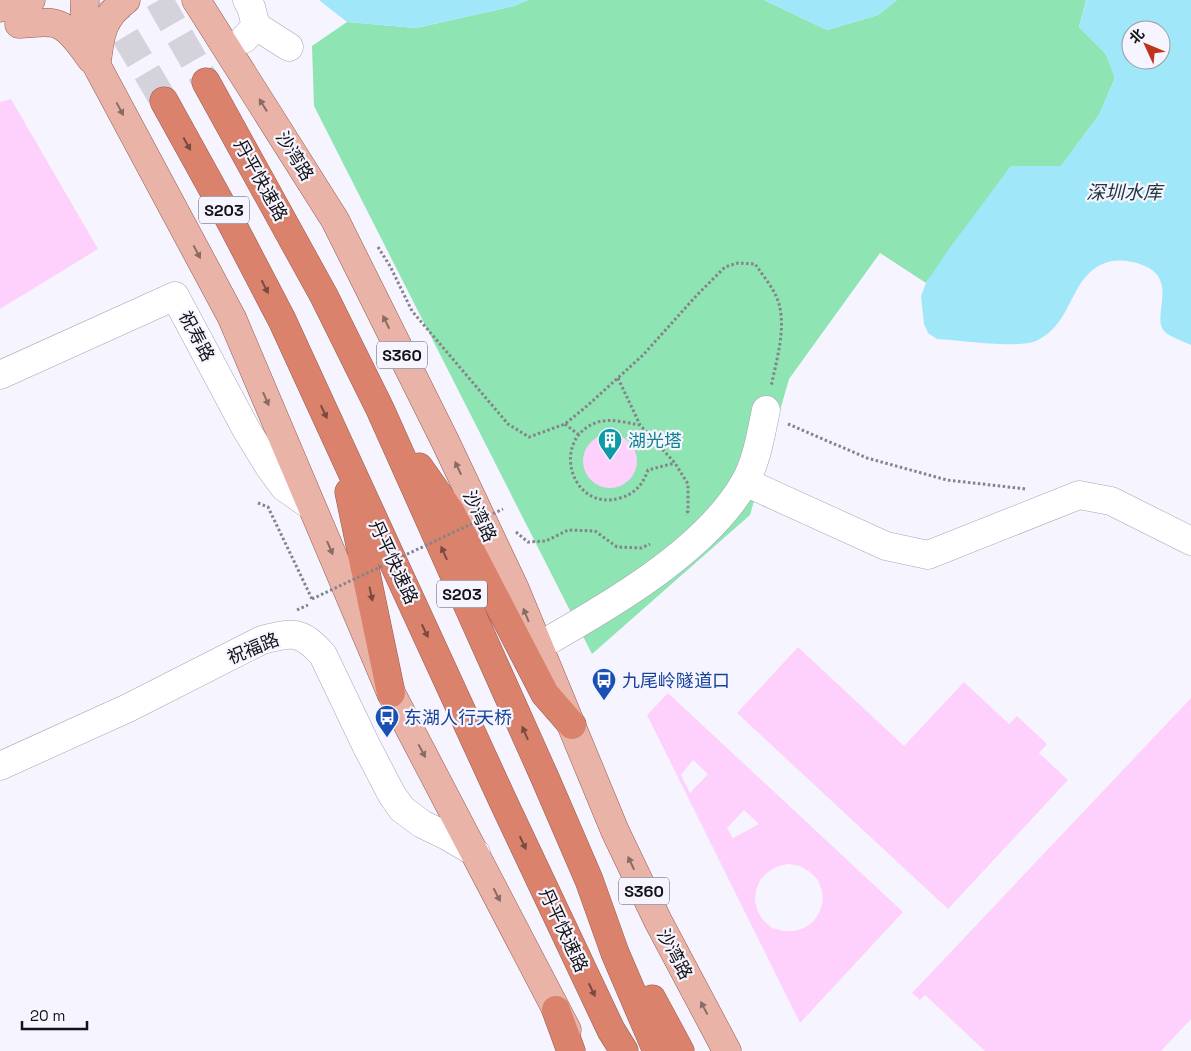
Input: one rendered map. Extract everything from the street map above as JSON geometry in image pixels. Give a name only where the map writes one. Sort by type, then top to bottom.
[{"type":"highway","name":"丹平快速路","points":[[206,82],[324,296],[380,409],[589,880]]},
{"type":"highway","name":"丹平快速路","points":[[164,101],[232,224],[282,320],[502,799],[618,1044]]},
{"type":"highway","points":[[380,409],[450,511],[545,694],[572,725]]},
{"type":"highway","points":[[339,444],[391,693]]},
{"type":"highway","points":[[589,880],[615,953],[657,1051]]},
{"type":"highway","points":[[589,880],[680,1051]]},
{"type":"highway","points":[[556,1010],[571,1051]]},
{"type":"main road","points":[[6,20],[31,0]]},
{"type":"main road","points":[[6,20],[85,0],[84,25],[97,66],[232,318],[391,693],[579,1051]]},
{"type":"main road","points":[[97,66],[99,39],[105,23],[115,9],[126,0]]},
{"type":"main road","name":"沙湾路","points":[[195,1],[335,220],[445,441],[515,589],[615,831],[658,922],[727,1051]]},
{"type":"main road","points":[[6,20],[59,25],[76,40],[97,66]]},
{"type":"street","points":[[247,0],[251,7],[250,33],[289,47]]},
{"type":"street","name":"祝寿路","points":[[0,374],[175,296],[246,429],[270,468],[284,487],[312,506]]},
{"type":"street","points":[[539,646],[575,626],[653,574],[696,541],[721,516],[745,482],[755,456],[766,410]]},
{"type":"street","points":[[745,482],[886,546],[928,555],[1079,494],[1111,501],[1191,541]]},
{"type":"street","name":"祝福路","points":[[0,766],[128,708],[262,640],[284,634],[299,635],[312,642],[322,655],[392,795],[402,809],[422,824],[476,853]]},
{"type":"path","points":[[375,242],[390,266],[412,311],[508,424],[529,437],[565,424],[618,378],[643,355],[725,266],[738,263],[755,264],[770,286],[780,308],[781,334],[766,410],[774,419],[867,458],[947,480],[1034,490]]},
{"type":"path","points":[[618,378],[640,425],[675,463],[688,484],[688,511],[682,518]]},
{"type":"path","points":[[640,425],[610,420],[598,422],[588,427],[579,435],[570,455],[572,475],[584,491],[604,500],[615,500],[636,490],[644,481],[648,470],[675,463]]},
{"type":"path","points":[[565,424],[579,435]]},
{"type":"path","points":[[258,504],[268,507],[312,599],[503,509],[507,516]]},
{"type":"path","points":[[514,531],[528,542],[546,541],[568,530],[595,531],[617,547],[641,548],[657,542]]},
{"type":"green space","points":[[528,0],[764,0],[827,30],[878,15],[897,0],[1086,0],[1079,27],[1106,54],[1115,78],[1099,115],[1061,166],[1011,166],[926,283],[880,253],[789,379],[750,515],[592,654],[314,106],[312,46],[347,22],[416,28],[514,6]]},
{"type":"water","points":[[319,0],[528,0],[514,6],[416,28],[347,22]]},
{"type":"water","points":[[764,0],[897,0],[878,15],[827,30]]},
{"type":"water","name":"深圳水库","points":[[1086,0],[1191,0],[1191,345],[1164,331],[1161,325],[1162,291],[1157,275],[1145,266],[1121,260],[1112,261],[1098,267],[1087,275],[1059,322],[1049,333],[1036,341],[1002,344],[937,339],[928,333],[924,324],[921,296],[926,283],[951,246],[1011,166],[1061,166],[1099,115],[1115,78],[1106,54],[1079,27]]},
{"type":"building","points":[[11,99],[98,249],[0,309],[0,102]]},
{"type":"building","name":"湖光塔","points":[[605,434],[615,434],[625,438],[633,446],[637,461],[633,476],[625,484],[615,488],[605,488],[595,484],[587,476],[583,466],[583,456],[587,446],[595,438]]},
{"type":"building","points":[[798,647],[904,746],[964,682],[1009,724],[1017,716],[1047,744],[1039,753],[1068,780],[948,909],[737,713]]},
{"type":"building","points":[[668,693],[903,912],[800,1023],[647,715]],"holes":[[[693,760],[708,774],[690,793],[681,775]],[[744,810],[759,824],[733,838],[727,828]],[[789,864],[800,866],[818,880],[823,902],[813,922],[804,928],[794,931],[772,928],[758,912],[755,901],[756,890],[760,880],[778,866]]]},
{"type":"building","points":[[1191,698],[1191,1019],[1161,1051],[985,1051],[925,995],[920,1000],[912,993]]},
{"type":"tunnel","points":[[104,0],[164,101]]},
{"type":"tunnel","points":[[159,0],[206,82]]},
{"type":"place","name":"湖光塔","points":[[610,461]]},
{"type":"place","name":"九尾岭隧道口","points":[[604,701]]},
{"type":"place","name":"东湖人行天桥","points":[[387,738]]}]
